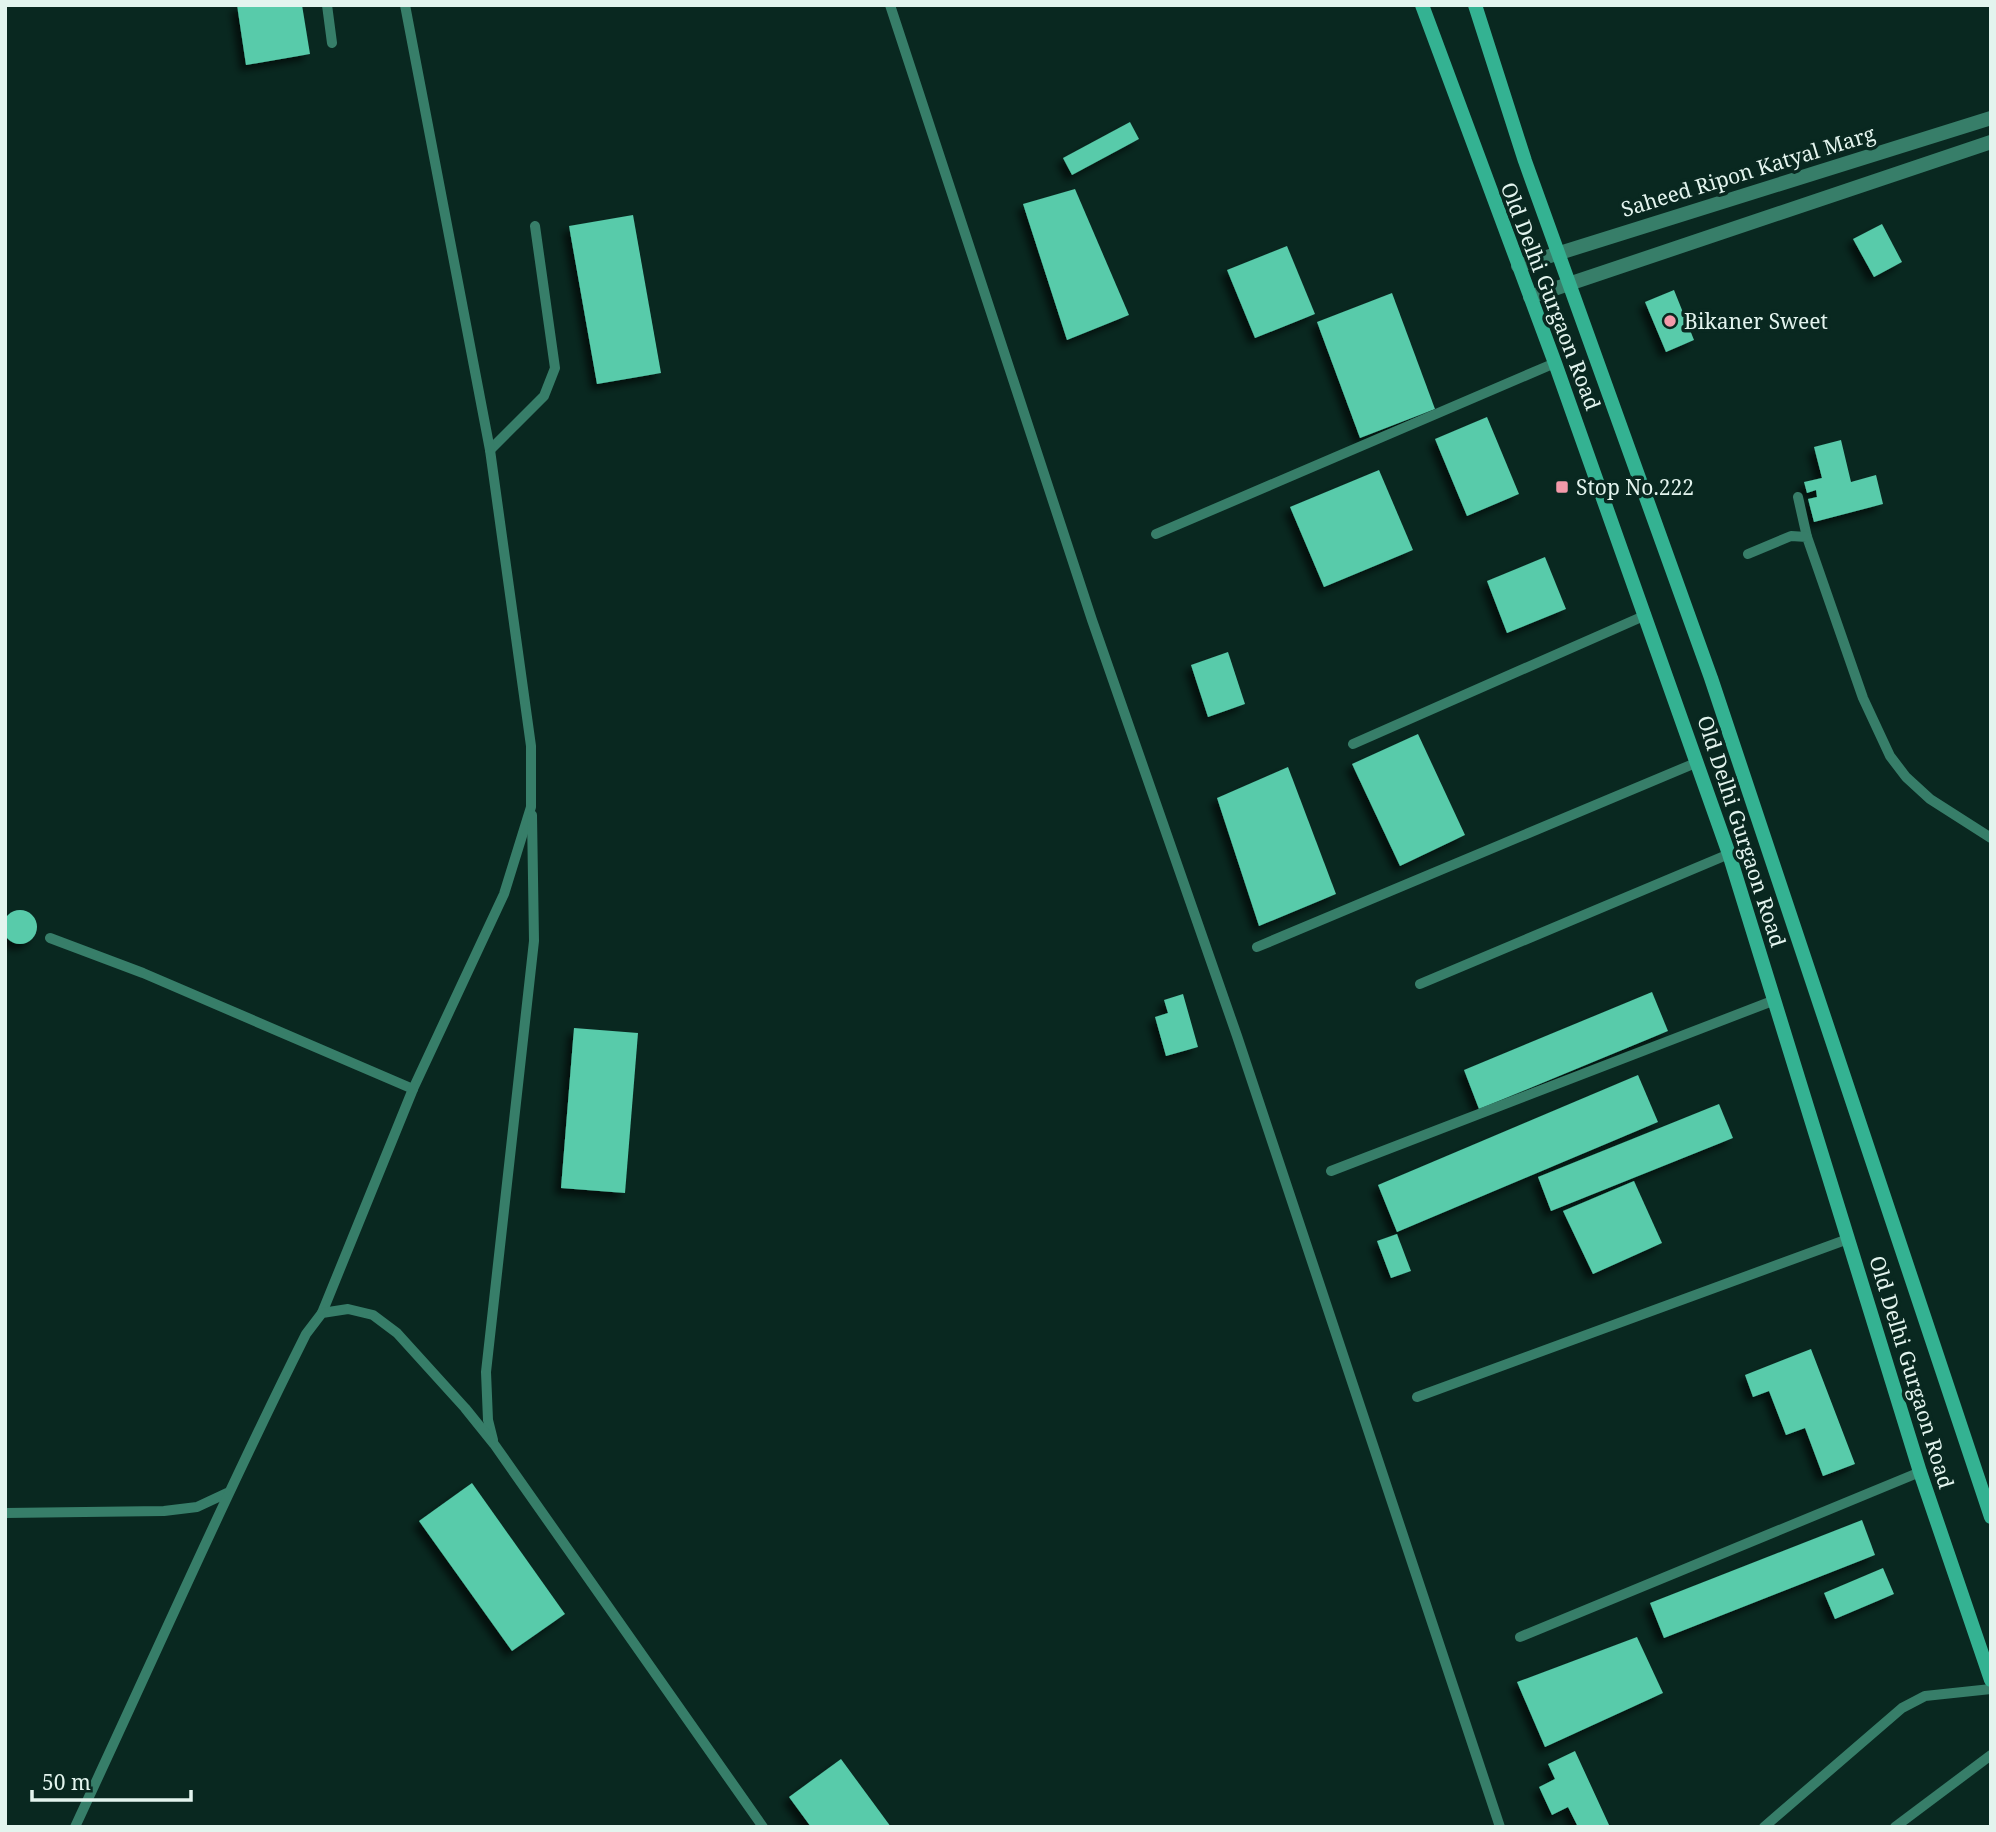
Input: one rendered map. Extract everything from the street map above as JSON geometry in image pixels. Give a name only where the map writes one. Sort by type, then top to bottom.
[{"type":"main road","name":"Old Delhi Gurgaon Road","points":[[1422,5],[1555,363],[1730,854],[1920,1472],[1991,1681]]},
{"type":"main road","name":"Old Delhi Gurgaon Road","points":[[1475,5],[1525,161],[1560,251],[1711,678],[1991,1517]]},
{"type":"street","name":"Saheed Ripon Katyal Marg","points":[[1518,267],[1560,251],[1991,118]]},
{"type":"street","points":[[1530,296],[1991,142]]},
{"type":"lane","points":[[327,5],[332,43]]},
{"type":"lane","points":[[405,5],[490,450],[531,746],[534,941],[486,1373],[488,1420],[494,1444]]},
{"type":"lane","points":[[890,5],[1092,620],[1241,1049],[1500,1827]]},
{"type":"lane","points":[[490,450],[544,396],[555,368],[535,226]]},
{"type":"lane","points":[[1156,534],[1555,363]]},
{"type":"lane","points":[[1798,498],[1807,537],[1863,698],[1890,756],[1906,777],[1930,799],[1991,838]]},
{"type":"lane","points":[[1748,554],[1791,536],[1807,537]]},
{"type":"lane","points":[[1353,744],[1646,615]]},
{"type":"lane","points":[[1257,947],[1698,762]]},
{"type":"lane","points":[[75,1827],[192,1578],[227,1493],[306,1334],[322,1313],[413,1089],[504,894],[531,807]]},
{"type":"lane","points":[[1420,984],[1730,854]]},
{"type":"lane","points":[[50,938],[143,973],[413,1089]]},
{"type":"lane","points":[[1331,1171],[1774,1000]]},
{"type":"lane","points":[[1417,1397],[1848,1239]]},
{"type":"lane","points":[[322,1313],[348,1309],[373,1315],[397,1333],[494,1444],[762,1827]]},
{"type":"lane","points":[[1520,1637],[1920,1472]]},
{"type":"lane","points":[[5,1513],[164,1511],[197,1507],[227,1493]]},
{"type":"lane","points":[[1764,1827],[1902,1708],[1925,1696],[1991,1689]]},
{"type":"lane","points":[[1895,1827],[1991,1755]]},
{"type":"building","points":[[237,5],[302,5],[310,54],[246,65]]},
{"type":"building","points":[[1130,122],[1139,139],[1072,175],[1063,158]]},
{"type":"building","points":[[1075,189],[1129,315],[1067,340],[1023,204]]},
{"type":"building","points":[[633,215],[661,373],[597,384],[569,226]]},
{"type":"building","points":[[1882,224],[1902,262],[1874,277],[1853,239]]},
{"type":"building","points":[[1287,246],[1315,314],[1255,338],[1227,270]]},
{"type":"building","name":"Bikaner Sweet","points":[[1674,290],[1694,340],[1666,352],[1645,302]]},
{"type":"building","points":[[1392,293],[1435,409],[1360,438],[1317,322]]},
{"type":"building","points":[[1487,417],[1519,494],[1467,516],[1435,439]]},
{"type":"building","points":[[1841,440],[1851,482],[1876,475],[1883,504],[1814,522],[1808,499],[1817,497],[1816,490],[1807,493],[1804,482],[1822,478],[1814,447]]},
{"type":"building","points":[[1379,470],[1413,550],[1324,587],[1290,507]]},
{"type":"building","points":[[1545,557],[1566,609],[1507,633],[1487,581]]},
{"type":"building","points":[[1228,652],[1245,704],[1208,717],[1191,665]]},
{"type":"building","points":[[1418,734],[1465,835],[1400,866],[1352,764]]},
{"type":"building","points":[[1288,767],[1336,894],[1259,926],[1217,798]]},
{"type":"building","points":[[20,910],[32,915],[37,927],[32,939],[20,944],[8,939],[3,927],[8,915]]},
{"type":"building","points":[[1652,992],[1668,1031],[1479,1109],[1464,1070]]},
{"type":"building","points":[[1183,994],[1198,1047],[1166,1056],[1155,1017],[1168,1013],[1164,1000]]},
{"type":"building","points":[[574,1028],[638,1033],[625,1193],[561,1188]]},
{"type":"building","points":[[1638,1075],[1658,1122],[1397,1232],[1378,1185]]},
{"type":"building","points":[[1719,1104],[1733,1138],[1551,1211],[1538,1177]]},
{"type":"building","points":[[1634,1181],[1662,1243],[1593,1274],[1563,1211]]},
{"type":"building","points":[[1397,1234],[1411,1271],[1391,1278],[1377,1241]]},
{"type":"building","points":[[1811,1349],[1855,1464],[1823,1476],[1805,1428],[1786,1435],[1769,1391],[1753,1397],[1745,1375]]},
{"type":"building","points":[[472,1483],[565,1614],[512,1651],[419,1521]]},
{"type":"building","points":[[1862,1520],[1875,1555],[1664,1638],[1650,1603]]},
{"type":"building","points":[[1883,1568],[1894,1594],[1835,1619],[1824,1593]]},
{"type":"building","points":[[1637,1637],[1663,1693],[1545,1747],[1517,1682]]},
{"type":"building","points":[[1575,1751],[1610,1827],[1578,1827],[1568,1807],[1552,1815],[1539,1787],[1555,1779],[1548,1764]]},
{"type":"building","points":[[841,1759],[891,1827],[811,1827],[789,1797]]},
{"type":"place","name":"Bikaner Sweet","points":[[1670,321]]},
{"type":"place","name":"Stop No.222","points":[[1562,487]]}]
